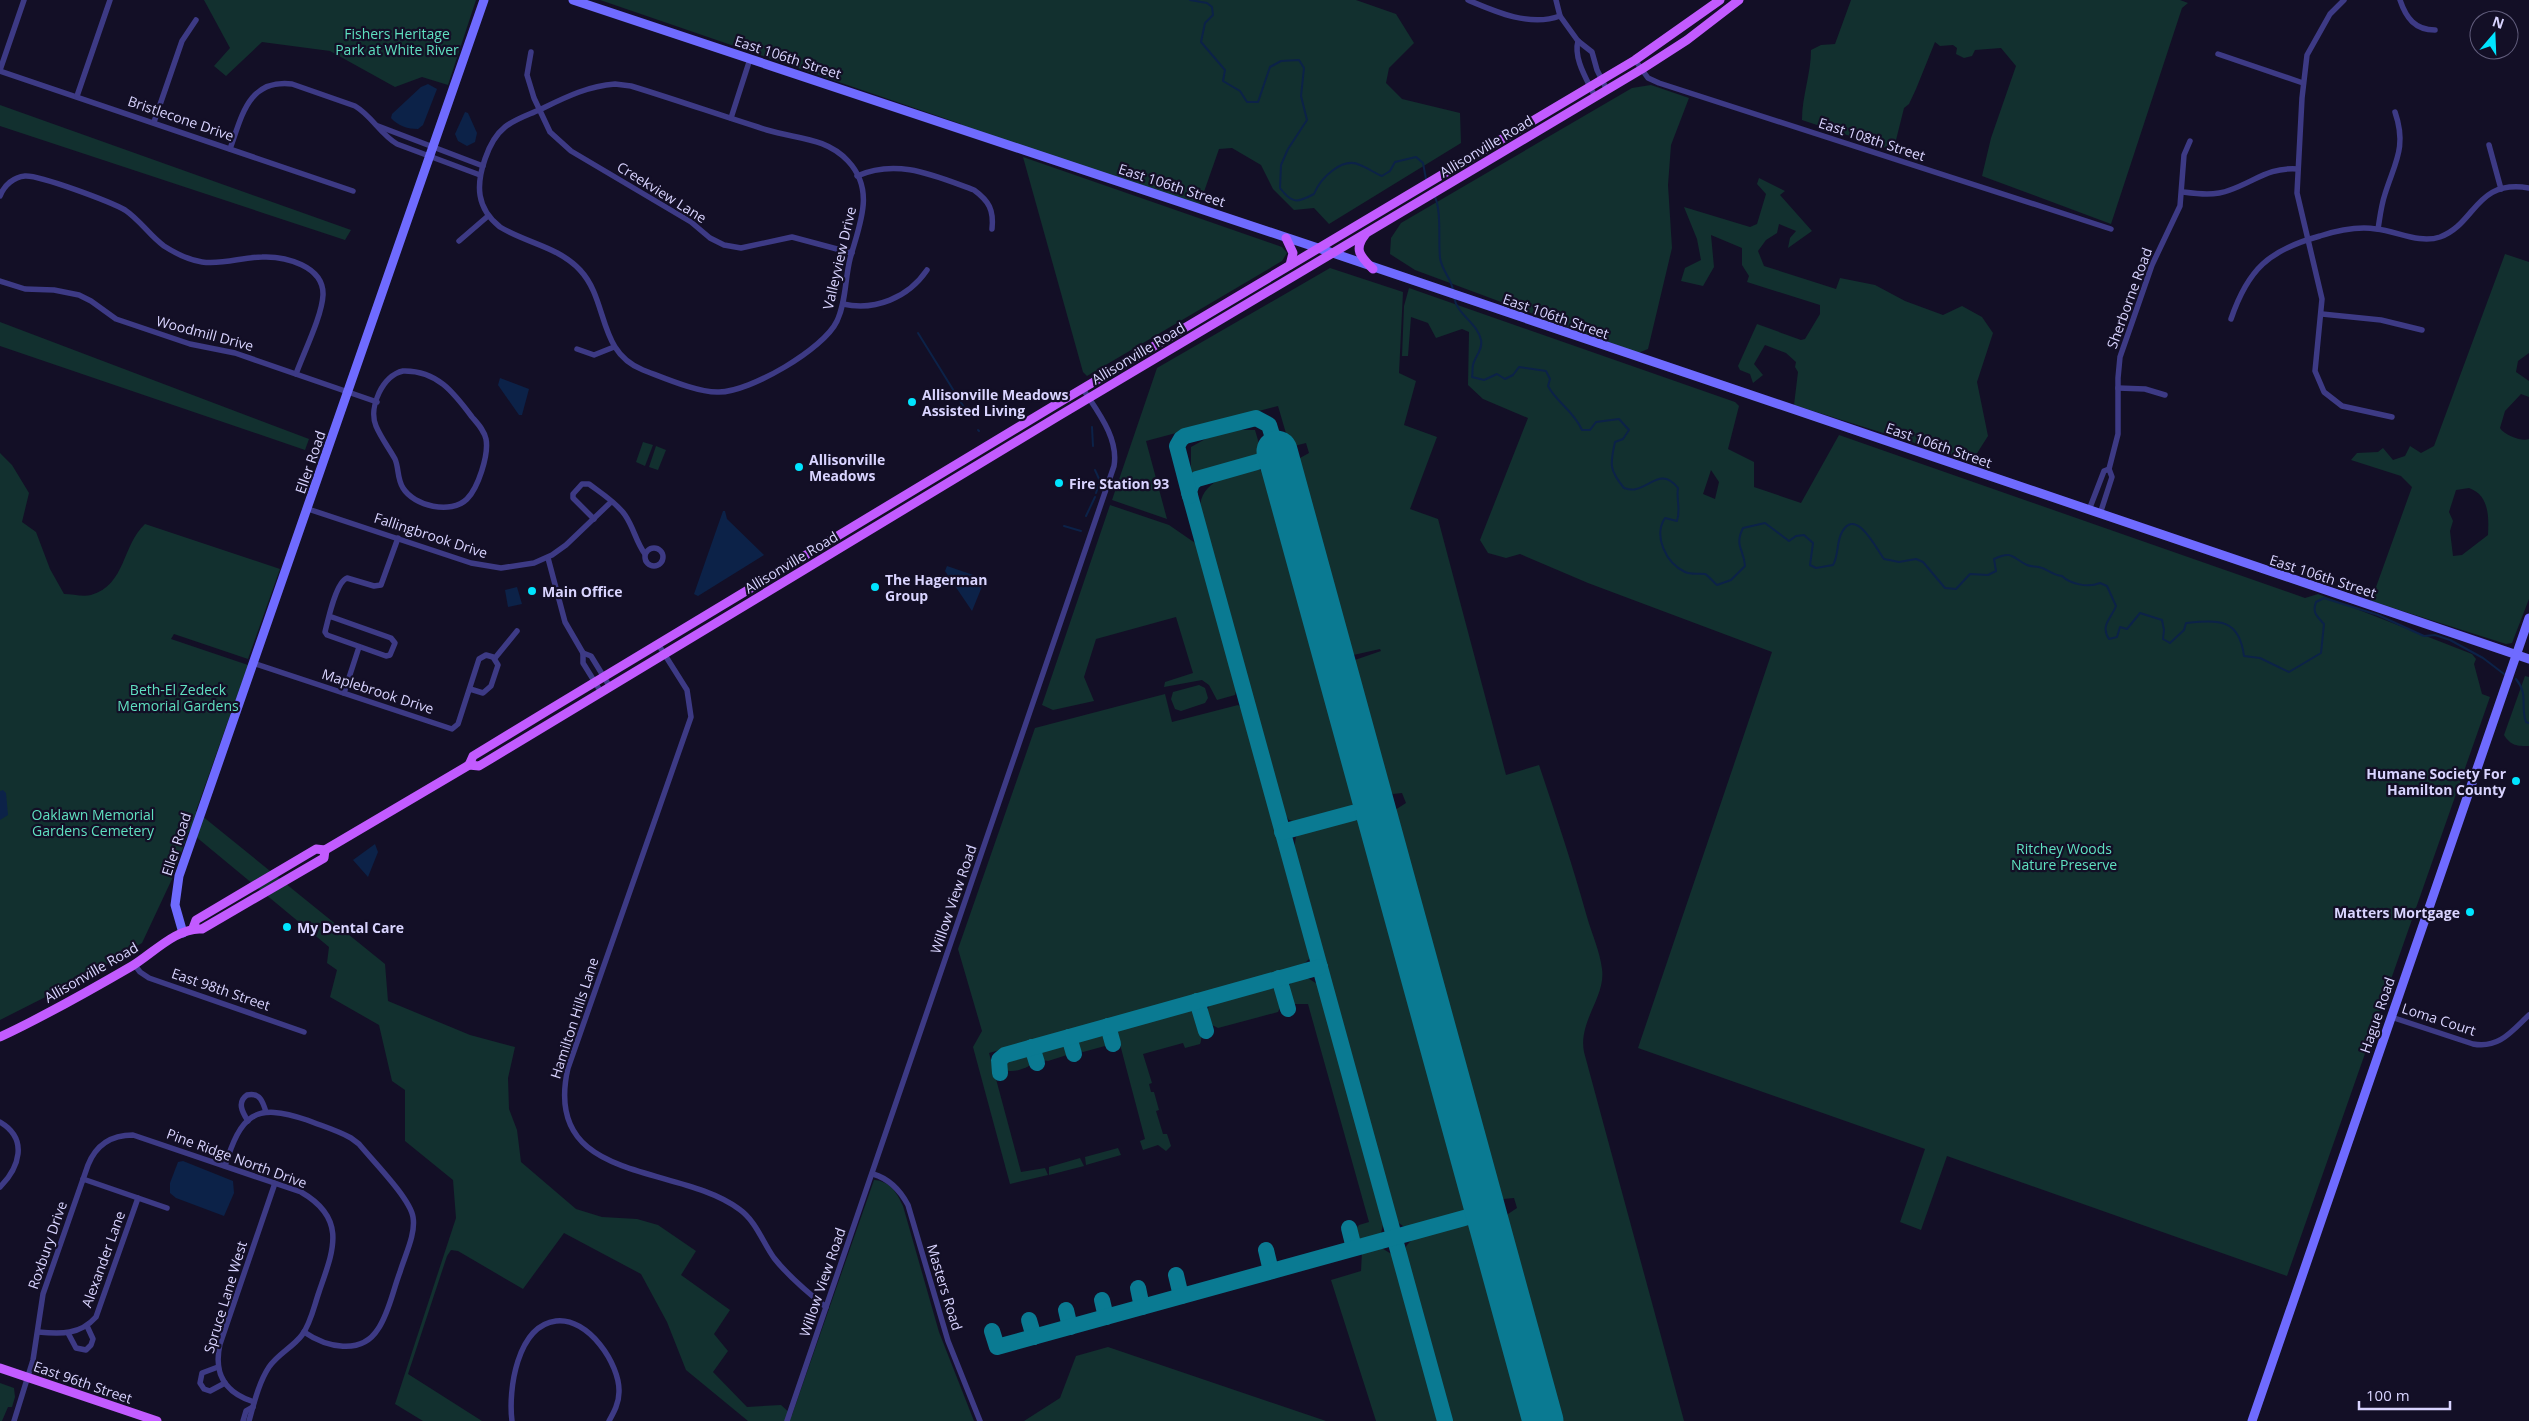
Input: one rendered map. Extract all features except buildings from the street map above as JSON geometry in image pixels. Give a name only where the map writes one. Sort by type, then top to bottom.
[{"type":"main road","name":"Allisonville Road","points":[[469,766],[473,756],[1318,248],[1635,60],[1720,0]]},
{"type":"main road","name":"Allisonville Road","points":[[0,1037],[134,964],[193,928],[196,920],[300,858],[316,849],[325,850],[469,766],[479,766],[1089,398],[1642,69],[1687,40],[1739,0]]},
{"type":"main road","points":[[1367,233],[1357,249],[1360,256],[1373,269]]},
{"type":"main road","points":[[1286,238],[1293,253],[1290,265]]},
{"type":"main road","name":"East 96th Street","points":[[0,1368],[157,1421]]},
{"type":"street","points":[[0,70],[24,0]]},
{"type":"street","points":[[77,96],[110,0]]},
{"type":"street","name":"Eller Road","points":[[183,933],[176,909],[179,876],[484,0]]},
{"type":"street","name":"East 106th Street","points":[[573,0],[1318,248],[1373,269],[2529,659]]},
{"type":"street","points":[[1468,0],[1533,22],[1548,21],[1560,16]]},
{"type":"street","points":[[1556,0],[1560,16],[1578,41],[1592,52],[1607,90]]},
{"type":"street","points":[[2344,0],[2330,14],[2309,51],[2303,82],[2298,205],[2321,290],[2322,314],[2315,364],[2321,388],[2337,403],[2349,409],[2392,417]]},
{"type":"street","points":[[2400,0],[2404,13],[2412,23],[2423,29],[2435,30]]},
{"type":"street","points":[[154,122],[182,41],[196,20]]},
{"type":"street","points":[[1578,41],[1577,46],[1582,69],[1594,97]]},
{"type":"street","name":"Creekview Lane","points":[[531,52],[527,75],[550,132],[562,145],[691,222],[717,242],[733,248],[792,237],[852,253]]},
{"type":"street","points":[[2218,54],[2303,82]]},
{"type":"street","points":[[731,118],[750,59]]},
{"type":"street","name":"East 108th Street","points":[[1635,60],[1648,78],[1659,83],[2111,229]]},
{"type":"street","name":"Bristlecone Drive","points":[[0,70],[353,191]]},
{"type":"street","points":[[230,149],[249,101],[265,88],[282,83],[292,84],[355,106],[364,111],[386,137],[397,144],[483,166]]},
{"type":"street","name":"Valleyview Drive","points":[[615,84],[632,86],[768,131],[817,141],[830,146],[847,160],[857,176],[864,202],[863,216],[852,253],[842,304],[835,325],[816,346],[745,388],[734,391],[717,392],[704,390],[642,369],[627,360],[614,348],[606,331],[594,292],[582,272],[562,255],[504,229],[488,216],[480,199],[480,175],[490,147],[505,127],[540,110],[584,90],[615,84]]},
{"type":"street","points":[[2378,229],[2384,195],[2400,152],[2401,134],[2395,112]]},
{"type":"street","points":[[378,126],[480,175]]},
{"type":"street","name":"Sherborne Road","points":[[2100,514],[2112,476],[2109,469],[2118,434],[2120,357],[2152,265],[2177,216],[2183,192],[2184,155],[2190,141]]},
{"type":"street","points":[[2489,145],[2501,189]]},
{"type":"street","points":[[857,176],[880,168],[898,168],[974,190],[992,208],[992,229]]},
{"type":"street","points":[[2183,192],[2205,194],[2224,192],[2268,172],[2282,169],[2298,169]]},
{"type":"street","points":[[0,196],[7,184],[16,178],[32,176],[114,205],[136,219],[162,245],[187,257],[203,262],[222,263],[262,257],[274,258],[296,263],[315,273],[320,279],[323,297],[296,374]]},
{"type":"street","points":[[2231,319],[2244,286],[2260,266],[2282,249],[2307,239],[2346,229],[2378,229],[2421,239],[2442,236],[2451,231],[2480,200],[2501,189],[2514,187],[2529,188]]},
{"type":"street","points":[[458,241],[488,216]]},
{"type":"street","points":[[842,304],[867,308],[882,304],[916,284],[927,270]]},
{"type":"street","name":"Woodmill Drive","points":[[0,280],[25,289],[73,293],[91,301],[116,319],[190,344],[236,352],[377,402]]},
{"type":"street","points":[[2322,314],[2381,320],[2422,330]]},
{"type":"street","points":[[577,349],[594,355],[614,348]]},
{"type":"street","points":[[403,370],[419,373],[449,386],[482,429],[486,440],[483,463],[472,492],[460,504],[440,508],[415,498],[405,491],[399,479],[396,461],[376,426],[374,416],[377,402],[385,383],[393,374],[403,370]]},
{"type":"street","points":[[2118,388],[2145,389],[2165,395]]},
{"type":"street","name":"Willow View Road","points":[[787,1421],[1112,473],[1115,448],[1083,389]]},
{"type":"street","name":"Sherborne Road","points":[[2090,510],[2104,471],[2109,469]]},
{"type":"street","points":[[594,519],[573,498],[578,486],[589,484],[625,515],[638,544],[645,554]]},
{"type":"street","name":"Fallingbrook Drive","points":[[308,508],[485,567],[519,566],[548,558],[566,545],[611,502]]},
{"type":"street","points":[[329,616],[391,638],[395,642],[388,656],[325,634],[329,616],[343,580],[351,579],[374,586],[380,585],[398,538]]},
{"type":"street","points":[[548,558],[565,622],[583,653],[583,663],[601,692]]},
{"type":"street","name":"Hague Road","points":[[2252,1421],[2529,618]]},
{"type":"street","name":"Maplebrook Drive","points":[[253,663],[452,729],[458,724],[482,657],[495,658],[517,631]]},
{"type":"street","name":"Hamilton Hills Lane","points":[[658,644],[687,690],[691,717],[568,1068],[564,1097],[568,1119],[583,1143],[603,1158],[708,1193],[739,1209],[749,1217],[773,1257],[788,1275],[826,1307]]},
{"type":"street","points":[[344,693],[359,647]]},
{"type":"street","points":[[583,653],[591,656],[610,687]]},
{"type":"street","points":[[470,688],[483,693],[489,688],[498,665],[495,658]]},
{"type":"street","name":"East 98th Street","points":[[134,964],[140,972],[149,978],[304,1032]]},
{"type":"street","name":"Loma Court","points":[[2391,1017],[2473,1044],[2486,1046],[2502,1040],[2529,1015]]},
{"type":"street","points":[[248,1121],[241,1106],[242,1100],[248,1095],[254,1094],[260,1098],[266,1112]]},
{"type":"street","points":[[226,1166],[234,1139],[248,1121],[266,1112],[282,1112],[351,1138],[359,1144],[411,1209],[414,1226],[383,1320],[371,1338],[350,1347],[340,1347],[326,1344],[304,1332],[268,1368],[253,1405],[249,1421]]},
{"type":"street","points":[[0,1122],[12,1132],[18,1151],[13,1173],[0,1187]]},
{"type":"street","name":"Pine Ridge North Drive","points":[[119,1136],[133,1135],[146,1138],[301,1192],[314,1201],[332,1226],[334,1248],[304,1332]]},
{"type":"street","name":"Roxbury Drive","points":[[14,1421],[29,1378],[43,1294],[83,1179],[96,1150],[110,1139],[119,1136]]},
{"type":"street","name":"Masters Road","points":[[873,1174],[886,1179],[896,1187],[908,1205],[948,1341],[980,1421]]},
{"type":"street","points":[[83,1179],[167,1208]]},
{"type":"street","name":"Spruce Lane West","points":[[253,1405],[239,1396],[225,1383],[218,1367],[220,1344],[276,1183]]},
{"type":"street","name":"Alexander Lane","points":[[38,1332],[68,1333],[87,1326],[96,1317],[138,1198]]},
{"type":"street","points":[[512,1421],[511,1387],[519,1357],[534,1333],[543,1326],[557,1320],[568,1322],[586,1330],[600,1344],[614,1368],[619,1392],[617,1406],[609,1421]]},
{"type":"street","name":"Alexander Lane","points":[[68,1333],[76,1348],[86,1350],[91,1345],[93,1339],[87,1326]]},
{"type":"street","points":[[218,1367],[202,1373],[200,1383],[204,1389],[210,1391],[225,1383]]},
{"type":"street","points":[[243,1421],[246,1411],[253,1405]]},
{"type":"green space","name":"Fishers Heritage Park at White River","points":[[204,0],[476,0],[448,85],[422,77],[395,87],[330,51],[262,42],[226,76],[214,66],[230,48]]},
{"type":"green space","points":[[600,0],[1356,0],[1396,14],[1414,43],[1389,68],[1386,83],[1402,99],[1460,113],[1461,143],[1329,224],[1314,208],[1294,210],[1273,189],[1261,165],[1232,148],[1219,149],[1199,206],[961,126],[961,124]]},
{"type":"green space","points":[[1851,0],[2180,0],[2188,3],[2182,8],[2111,224],[1982,176],[1991,138],[2016,66],[2001,48],[1975,50],[1972,56],[1964,58],[1956,54],[1957,48],[1953,45],[1940,46],[1935,42],[1909,104],[1904,108],[1895,144],[1886,148],[1802,120],[1811,50],[1821,45],[1835,44]]},
{"type":"green space","points":[[1651,85],[1689,98],[1671,145],[1668,185],[1672,248],[1648,349],[1638,353],[1415,270],[1390,254],[1391,238],[1401,223],[1632,88]]},
{"type":"green space","points":[[0,105],[351,230],[345,240],[0,126]]},
{"type":"green space","points":[[1023,157],[1282,247],[1287,253],[1282,261],[1087,376],[1083,372]]},
{"type":"green space","points":[[1759,178],[1785,191],[1780,195],[1812,231],[1788,248],[1790,238],[1796,231],[1779,224],[1777,233],[1766,240],[1758,251],[1764,266],[1836,289],[1840,278],[1875,285],[1905,301],[1943,315],[1962,306],[1982,317],[1993,333],[1977,382],[1988,436],[1974,458],[1966,459],[1794,405],[1798,372],[1795,367],[1796,362],[1786,353],[1765,345],[1754,364],[1763,375],[1753,383],[1750,374],[1740,370],[1738,366],[1757,324],[1801,340],[1805,339],[1820,314],[1820,305],[1747,282],[1749,276],[1742,265],[1742,248],[1711,235],[1714,267],[1703,286],[1681,281],[1685,268],[1701,260],[1697,239],[1684,207],[1750,227],[1757,224],[1766,194],[1757,184]]},
{"type":"green space","points":[[2505,254],[2529,262],[2529,353],[2518,361],[2516,372],[2529,381],[2529,397],[2521,394],[2505,411],[2500,428],[2513,437],[2522,440],[2529,439],[2529,599],[2512,643],[2506,644],[2371,601],[2412,487],[2401,476],[2351,460],[2357,453],[2378,452],[2383,448],[2393,460],[2405,456],[2410,446],[2421,453],[2434,446]],"holes":[[[2469,488],[2476,491],[2484,501],[2488,514],[2488,535],[2462,555],[2453,556],[2450,531],[2453,521],[2449,512],[2456,490]]]},
{"type":"green space","points":[[1330,268],[1403,292],[1399,373],[1416,381],[1404,425],[1437,437],[1410,509],[1438,519],[1506,775],[1539,765],[1598,950],[1602,979],[1585,1030],[1584,1052],[1684,1421],[1558,1421],[1504,1223],[1508,1214],[1517,1208],[1514,1198],[1503,1199],[1495,1193],[1392,819],[1395,810],[1406,803],[1402,793],[1393,794],[1383,787],[1349,662],[1381,651],[1380,649],[1347,655],[1295,468],[1300,458],[1309,453],[1306,443],[1290,447],[1278,406],[1146,441],[1167,519],[1112,500],[1157,368]]},
{"type":"green space","name":"Ritchey Woods Nature Preserve","points":[[1409,288],[1735,402],[1739,406],[1728,449],[1754,462],[1754,487],[1801,503],[1839,435],[2305,598],[2318,594],[2472,654],[2476,659],[2474,664],[2482,694],[2490,697],[2287,1276],[1947,1156],[1921,1230],[1900,1222],[1925,1149],[1638,1048],[1772,652],[1588,583],[1520,554],[1506,558],[1488,553],[1480,540],[1528,418],[1483,399],[1468,385],[1469,332],[1462,329],[1436,338],[1428,323],[1411,317],[1408,356],[1402,356],[1404,306]],"holes":[[[1711,470],[1719,482],[1715,499],[1703,494]]]},
{"type":"green space","points":[[0,322],[309,439],[305,450],[0,346]]},
{"type":"green space","points":[[1234,430],[1255,430],[1262,454],[1191,474],[1191,447],[1209,437]]},
{"type":"green space","points":[[643,442],[653,445],[645,466],[636,462]]},
{"type":"green space","points":[[656,446],[666,450],[658,470],[649,467]]},
{"type":"green space","points":[[0,453],[12,465],[29,493],[22,522],[36,532],[50,569],[64,594],[91,595],[111,583],[132,543],[145,524],[280,569],[248,659],[174,634],[171,639],[248,665],[196,811],[385,964],[388,1001],[470,1035],[515,1047],[508,1078],[509,1109],[517,1130],[521,1162],[576,1209],[602,1217],[637,1219],[658,1225],[696,1251],[681,1275],[730,1310],[714,1334],[728,1351],[713,1372],[747,1407],[781,1405],[792,1415],[874,1180],[889,1185],[903,1206],[939,1332],[974,1421],[748,1421],[686,1370],[667,1322],[641,1274],[564,1233],[523,1289],[458,1251],[451,1250],[447,1256],[408,1374],[482,1421],[423,1421],[395,1404],[456,1218],[453,1180],[405,1141],[405,1090],[392,1081],[379,1025],[330,997],[337,970],[327,963],[329,947],[189,831],[172,879],[142,943],[83,978],[0,1020]]},
{"type":"green space","points":[[1254,468],[1263,471],[1269,477],[1356,793],[1354,803],[1348,809],[1296,822],[1289,820],[1283,812],[1200,513],[1204,493],[1210,486],[1225,477]]},
{"type":"green space","points":[[1110,505],[1169,525],[1198,545],[1237,688],[1235,695],[1217,700],[1209,685],[1202,680],[1164,687],[1165,682],[1193,673],[1176,617],[1096,639],[1084,677],[1094,701],[1053,710],[1042,705]]},
{"type":"green space","points":[[2525,676],[2529,677],[2529,746],[2521,746],[2515,745],[2504,735]]},
{"type":"green space","points":[[1199,685],[1205,688],[1208,698],[1205,703],[1181,711],[1175,709],[1171,699],[1173,692]]},
{"type":"green space","points":[[1165,694],[1172,722],[1238,705],[1243,709],[1310,953],[1309,959],[1302,966],[989,1053],[1021,1172],[1045,1168],[1048,1175],[1010,1184],[973,1047],[982,1031],[958,949],[1035,728]]},
{"type":"green space","points":[[1352,819],[1359,821],[1365,828],[1468,1202],[1465,1211],[1410,1227],[1403,1226],[1396,1221],[1294,848],[1296,837],[1301,833]]},
{"type":"green space","points":[[1306,977],[1319,985],[1384,1221],[1381,1233],[1364,1240],[1357,1238],[1355,1230],[1359,1225],[1369,1222],[1308,1004],[1294,1004],[1288,988],[1292,981]]},
{"type":"green space","points":[[1270,987],[1277,990],[1282,1004],[1278,1012],[1218,1028],[1210,1024],[1207,1011],[1210,1004]]},
{"type":"green space","points":[[1188,1010],[1193,1011],[1198,1023],[1201,1032],[1200,1044],[1185,1048],[1183,1043],[1143,1054],[1152,1083],[1149,1084],[1151,1092],[1154,1092],[1159,1110],[1156,1111],[1163,1134],[1167,1134],[1171,1146],[1166,1151],[1158,1145],[1143,1150],[1140,1141],[1145,1139],[1117,1033],[1120,1029]]},
{"type":"green space","points":[[1102,1034],[1106,1039],[1105,1046],[1083,1052],[1079,1050],[1078,1041]]},
{"type":"green space","points":[[1061,1045],[1065,1047],[1067,1055],[1048,1061],[1042,1060],[1042,1050]]},
{"type":"green space","points":[[1024,1055],[1029,1057],[1031,1064],[1019,1070],[1006,1070],[1004,1065],[1007,1060]]},
{"type":"green space","points":[[1118,1148],[1121,1155],[1086,1165],[1085,1157]]},
{"type":"green space","points":[[1080,1158],[1084,1166],[1049,1175],[1049,1167]]},
{"type":"green space","points":[[1461,1224],[1470,1226],[1476,1231],[1528,1421],[1451,1421],[1404,1252],[1412,1240],[1428,1232]]},
{"type":"green space","points":[[1380,1247],[1393,1255],[1439,1421],[1376,1421],[1331,1280],[1361,1271],[1362,1252]]},
{"type":"green space","points":[[1108,1347],[1326,1421],[1024,1421],[1060,1398],[1076,1356]]},
{"type":"green space","points":[[0,1383],[14,1388],[15,1397],[12,1407],[8,1407],[2,1421],[0,1421]]},
{"type":"water","points":[[428,84],[437,89],[423,125],[418,129],[407,128],[391,118],[392,114],[421,87]]},
{"type":"water","points":[[465,112],[468,113],[477,133],[475,142],[467,146],[458,141],[455,134]]},
{"type":"water","points":[[500,378],[529,389],[522,415],[519,415],[498,385]]},
{"type":"water","points":[[723,511],[725,511],[727,519],[764,555],[698,596],[694,594]]},
{"type":"water","points":[[947,566],[985,579],[972,611],[945,571]]},
{"type":"water","points":[[517,587],[522,604],[508,607],[505,590]]},
{"type":"water","points":[[3,790],[6,793],[8,815],[0,820],[0,791]]},
{"type":"water","points":[[375,844],[378,852],[368,877],[353,860]]},
{"type":"water","points":[[183,1161],[233,1181],[234,1193],[224,1216],[176,1198],[170,1193],[170,1183],[178,1162]]},
{"type":"waterway","points":[[1190,0],[1207,3],[1212,7],[1213,15],[1205,23],[1201,42],[1225,70],[1223,81],[1240,91],[1247,102],[1258,102],[1270,67],[1281,61],[1299,60],[1304,68],[1301,96],[1307,120],[1288,149],[1281,165],[1280,188],[1288,197],[1299,200],[1314,194],[1321,182],[1332,170],[1339,166],[1353,163],[1382,176],[1390,171],[1395,162],[1416,157],[1423,163],[1426,179]]},
{"type":"waterway","points":[[1434,195],[1439,216],[1440,258],[1453,290]]},
{"type":"waterway","points":[[1454,297],[1459,309],[1476,328],[1481,340],[1481,347],[1473,365],[1472,377],[1484,380],[1497,374],[1505,379],[1513,375],[1519,367],[1546,371],[1550,379],[1548,386],[1579,423],[1582,430],[1590,430],[1596,422],[1619,419],[1629,430],[1623,439],[1615,442],[1612,456],[1613,471],[1624,488],[1636,489],[1662,478],[1672,482],[1678,488],[1679,513],[1677,521],[1665,518],[1660,533],[1663,548],[1667,556],[1678,568],[1687,573],[1705,574],[1717,585],[1731,580],[1745,566],[1739,543],[1743,528],[1765,523],[1789,541],[1796,536],[1804,535],[1813,543],[1810,565],[1816,568],[1833,565],[1842,532],[1848,525],[1853,524],[1866,532],[1884,559],[1899,562],[1916,559],[1923,562],[1945,588],[1956,589],[1970,574],[1988,575],[1996,571],[1994,559],[2005,555],[2012,556],[2027,565],[2042,568],[2062,576],[2074,583],[2085,585],[2100,583],[2107,586],[2116,606],[2106,626],[2109,639],[2117,637],[2120,627],[2127,629],[2140,613],[2162,620],[2163,639],[2170,643],[2184,630],[2186,623],[2218,622],[2226,624],[2237,634],[2244,656],[2260,658],[2289,672],[2321,653],[2324,624],[2316,614],[2315,609],[2316,602],[2324,598],[2378,615],[2424,636],[2435,635],[2450,640],[2483,658],[2504,674]]},
{"type":"waterway","points":[[918,333],[970,417]]},
{"type":"waterway","points":[[1092,427],[1093,446]]},
{"type":"waterway","points":[[1095,470],[1100,481],[1096,493]]},
{"type":"waterway","points":[[1086,516],[1095,497]]},
{"type":"waterway","points":[[1064,526],[1081,531]]},
{"type":"waterway","points":[[2516,679],[2522,690],[2524,716],[2526,722],[2529,723]]},
{"type":"taxiway","points":[[1190,496],[1177,446],[1185,436],[1256,418],[1269,425],[1277,451]]},
{"type":"taxiway","points":[[1278,456],[1197,479],[1192,483],[1189,492],[1445,1421]]},
{"type":"taxiway","points":[[1282,832],[1375,807]]},
{"type":"taxiway","points":[[1000,1073],[999,1060],[1005,1055],[1320,967]]},
{"type":"taxiway","points":[[1279,978],[1288,1009]]},
{"type":"taxiway","points":[[1197,1001],[1206,1031]]},
{"type":"taxiway","points":[[1108,1026],[1113,1044]]},
{"type":"taxiway","points":[[1069,1037],[1074,1054]]},
{"type":"taxiway","points":[[1032,1047],[1037,1063]]},
{"type":"taxiway","points":[[992,1331],[997,1347],[1486,1212]]},
{"type":"taxiway","points":[[1349,1228],[1354,1248]]},
{"type":"taxiway","points":[[1266,1250],[1271,1271]]},
{"type":"taxiway","points":[[1176,1275],[1181,1296]]},
{"type":"taxiway","points":[[1138,1288],[1142,1307]]},
{"type":"taxiway","points":[[1102,1300],[1106,1317]]},
{"type":"taxiway","points":[[1066,1310],[1070,1327]]},
{"type":"taxiway","points":[[1029,1320],[1034,1337]]},
{"type":"runway","points":[[1277,451],[1543,1421]]},
{"type":"place","name":"Allisonville Meadows Assisted Living","points":[[912,402]]},
{"type":"place","name":"Allisonville Meadows","points":[[799,467]]},
{"type":"place","name":"Fire Station 93","points":[[1059,483]]},
{"type":"place","name":"The Hagerman Group","points":[[875,587]]},
{"type":"place","name":"Main Office","points":[[532,591]]},
{"type":"place","name":"Humane Society For Hamilton County","points":[[2516,781]]},
{"type":"place","name":"Matters Mortgage","points":[[2470,912]]},
{"type":"place","name":"My Dental Care","points":[[287,927]]},
{"type":"park label","name":"Beth-El Zedeck Memorial Gardens","points":[[178,698]]},
{"type":"park label","name":"Oaklawn Memorial Gardens Cemetery","points":[[93,822]]}]
